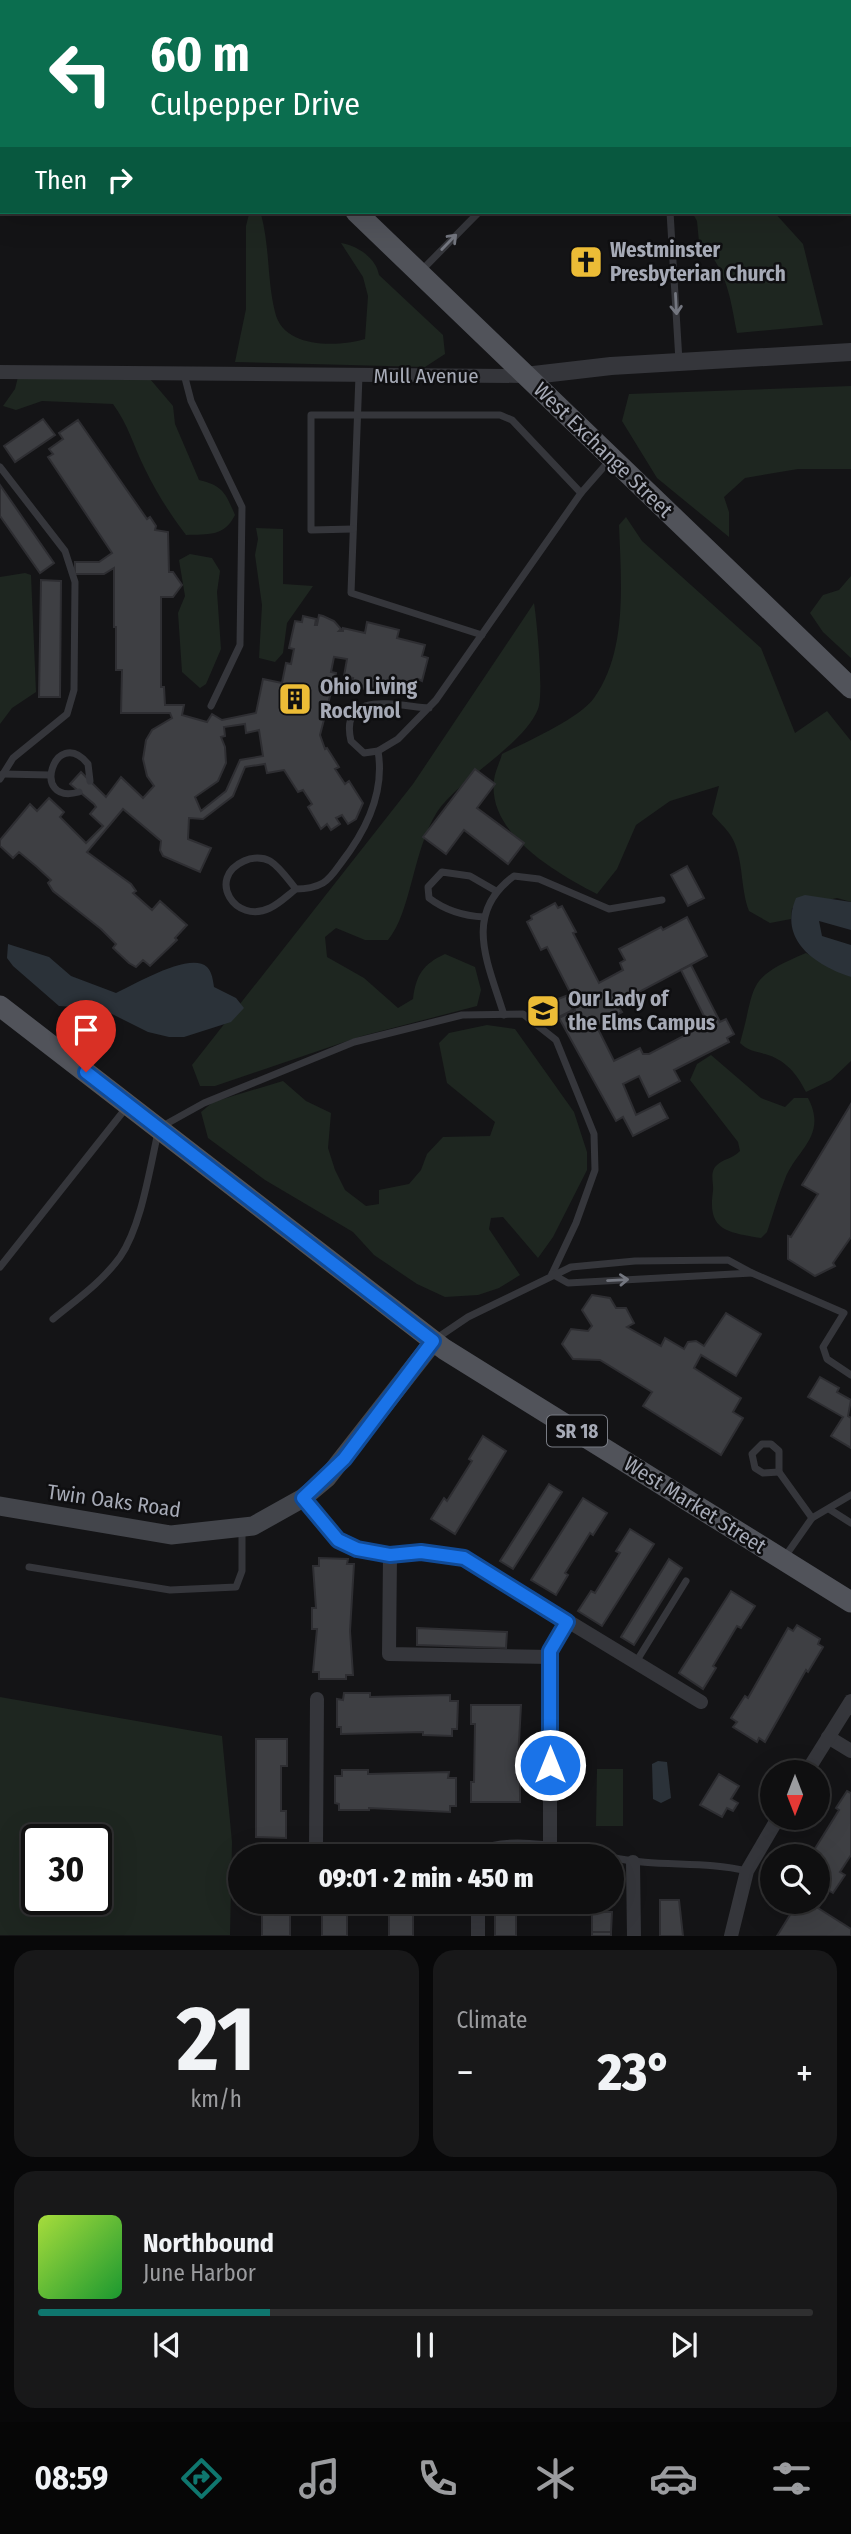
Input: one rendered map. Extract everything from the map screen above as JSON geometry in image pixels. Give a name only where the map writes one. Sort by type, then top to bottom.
[{"type":"main road","name":"West Exchange Street","points":[[358,214],[851,688]]},
{"type":"main road","name":"West Market Street","points":[[0,1006],[433,1341],[851,1602]]},
{"type":"main road","name":"Twin Oaks Road","points":[[0,1506],[171,1535],[253,1527],[303,1498],[344,1459],[433,1341]]},
{"type":"street","name":"Mull Avenue","points":[[0,372],[526,376],[679,362],[851,352]]},
{"type":"street","points":[[303,1498],[338,1540],[357,1549],[390,1555],[421,1552],[464,1558],[701,1702]]},
{"type":"street","points":[[390,1555],[389,1654],[550,1657]]},
{"type":"street","points":[[550,1844],[550,1657],[555,1639],[567,1622]]},
{"type":"street","points":[[316,1844],[317,1699]]},
{"type":"street","points":[[814,1760],[851,1701]]},
{"type":"street","points":[[828,1737],[851,1751]]},
{"type":"street","points":[[731,1936],[747,1871],[771,1830]]},
{"type":"street","points":[[633,1862],[634,1936]]},
{"type":"street","points":[[478,1914],[478,1936]]},
{"type":"lane","points":[[420,272],[477,214]]},
{"type":"lane","points":[[670,214],[679,362]]},
{"type":"lane","points":[[184,373],[191,401],[242,508],[243,520],[240,645],[211,706]]},
{"type":"lane","points":[[359,375],[351,593],[482,635]]},
{"type":"lane","points":[[353,529],[312,530],[312,415],[500,415],[512,421],[581,493]]},
{"type":"lane","points":[[429,708],[370,704],[355,710],[349,718],[351,741],[364,753],[378,751],[398,739],[429,708],[581,493],[612,458]]},
{"type":"lane","points":[[0,467],[65,551],[75,582],[74,690],[67,714],[13,758],[1,777]]},
{"type":"lane","points":[[296,889],[271,861],[252,858],[235,866],[225,881],[224,888],[237,907],[253,911],[271,908],[296,889],[310,889],[325,882],[350,851],[370,816],[379,789],[381,770],[378,751]]},
{"type":"lane","points":[[50,775],[58,757],[71,754],[88,764],[90,781]]},
{"type":"lane","points":[[1,777],[50,775]]},
{"type":"lane","points":[[50,775],[61,792],[79,792]]},
{"type":"lane","points":[[484,917],[465,916],[438,905],[429,898],[428,887],[442,872],[457,872],[496,891]]},
{"type":"lane","points":[[504,1015],[487,958],[484,917],[486,905],[496,891],[514,876],[539,879],[610,909],[662,900]]},
{"type":"lane","points":[[52,1319],[98,1282],[121,1255],[139,1210],[159,1128],[204,1103],[354,1042],[462,1016],[523,1014],[556,1040],[594,1134],[595,1170],[576,1223],[552,1274]]},
{"type":"lane","points":[[0,1267],[129,1105]]},
{"type":"lane","points":[[433,1341],[468,1317],[571,1266],[728,1260],[847,1316],[823,1347],[827,1359],[851,1375]]},
{"type":"lane","points":[[552,1274],[568,1283],[752,1273]]},
{"type":"lane","points":[[779,1472],[763,1473],[755,1468],[752,1454],[757,1446],[766,1444],[776,1447],[780,1455],[779,1472],[813,1518]]},
{"type":"lane","points":[[783,1560],[813,1518],[851,1495]]},
{"type":"lane","points":[[829,1509],[851,1523]]},
{"type":"lane","points":[[29,1567],[170,1590],[236,1587],[242,1571],[242,1528]]},
{"type":"lane","points":[[635,1663],[686,1581]]},
{"type":"lane","points":[[624,1860],[726,1866],[747,1871]]},
{"type":"shaded area","points":[[249,214],[261,214],[275,312],[280,324],[289,333],[300,339],[327,344],[365,339],[368,296],[363,277],[341,243],[365,254],[374,263],[379,275],[443,335],[445,354],[425,367],[235,362],[246,309],[246,226]]},
{"type":"shaded area","points":[[693,214],[776,214],[803,244],[823,325],[737,333],[726,284],[716,262],[699,242],[697,221]]},
{"type":"shaded area","points":[[18,377],[150,379],[173,406],[175,424],[199,480],[218,488],[229,501],[235,515],[231,522],[215,533],[186,535],[154,486],[113,404],[42,401],[16,410],[3,406],[15,389]]},
{"type":"shaded area","points":[[851,386],[851,469],[798,469],[745,478],[724,497],[729,512],[729,537],[657,478],[622,421],[629,394]]},
{"type":"shaded area","points":[[626,517],[642,541],[761,648],[795,733],[827,711],[851,741],[851,902],[837,898],[792,908],[791,919],[770,923],[749,911],[735,844],[712,814],[719,786],[670,801],[636,825],[617,869],[597,894],[545,863],[513,834],[502,818],[495,800],[494,780],[502,754],[577,714],[594,698],[605,679],[613,659],[620,614],[619,525]]},
{"type":"shaded area","points":[[256,528],[283,529],[283,584],[313,586],[287,623],[283,653],[275,662],[259,658],[262,605],[255,555],[258,539]]},
{"type":"shaded area","points":[[190,554],[212,558],[220,571],[217,592],[221,649],[206,684],[200,688],[182,672],[178,613],[185,596],[179,560]]},
{"type":"shaded area","points":[[25,573],[31,575],[36,692],[12,708],[0,724],[0,577]]},
{"type":"shaded area","points":[[851,576],[851,658],[823,632],[810,613],[823,595],[839,590]]},
{"type":"shaded area","points":[[534,603],[540,701],[531,722],[506,749],[460,787],[437,812],[422,844],[402,914],[388,940],[365,940],[336,928],[325,937],[327,957],[364,978],[398,1008],[413,999],[422,971],[437,958],[445,954],[475,967],[481,990],[477,1006],[362,1036],[215,1086],[200,1086],[192,1065],[413,784]]},
{"type":"shaded area","points":[[805,895],[851,902],[851,930],[819,921],[822,936],[851,945],[851,977],[813,958],[796,938],[792,913],[796,898]]},
{"type":"shaded area","points":[[8,944],[49,957],[71,976],[116,993],[175,966],[199,963],[209,969],[214,987],[236,998],[244,1008],[231,1022],[184,1037],[148,1032],[102,1009],[59,1006],[13,966],[7,958]]},
{"type":"shaded area","points":[[806,953],[851,977],[851,1061],[831,1080],[806,1092],[799,1079],[785,1064],[740,1043],[752,995],[762,977]]},
{"type":"shaded area","points":[[487,1025],[515,1029],[574,1112],[587,1152],[587,1170],[553,1237],[538,1258],[503,1217],[491,1218],[489,1229],[520,1275],[499,1288],[478,1295],[445,1297],[417,1284],[374,1255],[353,1232],[265,1180],[208,1138],[201,1112],[213,1102],[283,1081],[306,1101],[331,1113],[328,1148],[345,1190],[366,1206],[379,1204],[379,1190],[409,1184],[421,1170],[427,1154],[443,1137],[490,1136],[495,1122],[447,1083],[439,1043],[449,1033]]},
{"type":"shaded area","points":[[711,1055],[761,1098],[785,1107],[794,1098],[808,1098],[813,1111],[812,1133],[782,1185],[767,1232],[761,1238],[729,1231],[717,1222],[713,1214],[713,1171],[719,1163],[740,1151],[738,1142],[690,1080],[697,1064]]},
{"type":"shaded area","points":[[0,1697],[222,1736],[232,1842],[228,1844],[230,1935],[0,1935]]},
{"type":"shaded area","points":[[658,1761],[667,1762],[671,1798],[661,1803],[653,1799],[652,1764]]},
{"type":"shaded area","points":[[597,1769],[623,1769],[623,1826],[596,1826]]},
{"type":"building","points":[[43,419],[55,435],[15,462],[4,446]]},
{"type":"building","name":"Ohio Living Rockynol","points":[[78,420],[147,519],[150,517],[156,526],[155,530],[168,532],[169,572],[173,572],[182,585],[173,597],[161,597],[161,687],[164,687],[165,705],[184,705],[182,715],[207,722],[212,714],[222,720],[256,713],[263,679],[282,683],[286,663],[291,664],[294,649],[289,648],[295,621],[302,622],[303,616],[316,619],[317,625],[319,615],[323,616],[334,621],[341,629],[339,631],[343,631],[343,628],[365,633],[367,622],[399,630],[397,638],[425,645],[422,656],[428,658],[422,681],[418,679],[415,690],[396,685],[365,689],[351,686],[353,678],[344,676],[347,659],[334,657],[331,672],[336,673],[320,735],[325,749],[327,748],[339,767],[335,769],[345,784],[349,781],[363,803],[356,819],[348,824],[342,815],[336,818],[340,824],[331,830],[327,824],[321,829],[308,807],[312,804],[303,790],[298,792],[284,770],[267,773],[265,764],[245,767],[233,796],[203,819],[189,818],[188,839],[211,848],[200,872],[163,856],[160,850],[161,841],[123,809],[87,852],[131,884],[136,891],[133,893],[152,910],[160,901],[187,925],[175,938],[177,940],[150,966],[143,960],[136,967],[129,963],[113,948],[116,944],[101,929],[53,891],[48,883],[51,880],[37,867],[19,852],[13,858],[0,846],[0,840],[30,804],[37,811],[49,798],[64,812],[60,817],[86,843],[103,826],[90,814],[96,807],[94,804],[70,784],[81,772],[106,797],[121,777],[143,798],[154,786],[147,776],[143,759],[146,740],[152,730],[172,718],[170,713],[121,713],[122,670],[116,670],[114,568],[104,574],[75,574],[75,562],[99,562],[112,553],[48,457],[53,454],[49,449],[63,439],[59,433]],"holes":[[[245,724],[246,733],[259,730],[263,756],[240,760],[226,791],[201,811],[195,797],[218,781],[226,763],[221,737],[225,736],[224,727]]]},
{"type":"building","points":[[0,485],[54,563],[40,573],[0,516]]},
{"type":"building","points":[[41,580],[61,581],[60,697],[39,697]]},
{"type":"building","points":[[475,769],[495,784],[477,808],[524,843],[508,864],[464,830],[446,854],[423,837]]},
{"type":"building","points":[[687,866],[704,898],[688,906],[671,875]]},
{"type":"building","points":[[555,903],[558,908],[562,906],[599,983],[623,970],[620,963],[625,960],[619,949],[687,917],[707,956],[622,1001],[618,1006],[622,1012],[596,1025],[614,1061],[640,1048],[643,1054],[649,1054],[718,1018],[720,1022],[726,1019],[734,1034],[727,1038],[729,1042],[674,1070],[680,1081],[649,1097],[639,1076],[623,1084],[636,1115],[660,1103],[668,1118],[633,1136],[623,1117],[616,1121],[559,1018],[575,1010],[573,1006],[571,1011],[557,1018],[548,1003],[571,994],[547,947],[541,950],[527,922],[532,919],[531,916]]},
{"type":"building","points":[[691,965],[718,1018],[708,1024],[681,970]]},
{"type":"building","points":[[851,1104],[851,1237],[833,1263],[835,1266],[815,1276],[788,1259],[788,1236],[791,1237],[818,1194],[802,1185]]},
{"type":"building","points":[[592,1295],[610,1298],[616,1308],[626,1308],[634,1323],[627,1327],[661,1346],[665,1338],[684,1349],[688,1342],[696,1341],[704,1346],[726,1313],[761,1334],[736,1376],[701,1355],[694,1368],[741,1398],[733,1412],[743,1418],[721,1455],[643,1406],[652,1392],[600,1360],[573,1359],[562,1344],[571,1329],[588,1331],[592,1326],[582,1310]]},
{"type":"building","points":[[820,1377],[839,1388],[837,1392],[851,1400],[848,1416],[851,1418],[851,1448],[831,1436],[843,1417],[808,1397]]},
{"type":"building","points":[[483,1436],[506,1451],[455,1534],[431,1519],[444,1498],[447,1501],[472,1461],[469,1459]]},
{"type":"building","points":[[549,1484],[562,1492],[513,1569],[500,1561]]},
{"type":"building","points":[[583,1498],[607,1513],[593,1535],[590,1533],[565,1573],[568,1575],[556,1595],[531,1580]]},
{"type":"building","points":[[630,1529],[654,1544],[602,1626],[578,1611],[591,1591],[595,1593],[620,1553],[616,1551]]},
{"type":"building","points":[[319,1558],[348,1559],[347,1564],[354,1564],[350,1631],[353,1675],[346,1675],[346,1679],[319,1679],[319,1672],[313,1672],[317,1629],[312,1629],[312,1608],[316,1608],[313,1566],[319,1566]]},
{"type":"building","points":[[669,1559],[682,1568],[634,1645],[621,1637]]},
{"type":"building","points":[[731,1591],[755,1606],[741,1628],[737,1626],[713,1666],[716,1668],[703,1689],[679,1673]]},
{"type":"building","points":[[797,1625],[820,1639],[818,1644],[823,1647],[808,1672],[806,1670],[765,1742],[759,1738],[757,1742],[733,1727],[737,1722],[731,1718],[745,1696],[748,1698],[788,1628],[793,1631]]},
{"type":"building","points":[[417,1628],[507,1632],[506,1648],[417,1645]]},
{"type":"building","points":[[344,1693],[370,1693],[370,1697],[450,1695],[450,1701],[458,1701],[457,1729],[452,1729],[452,1736],[423,1735],[423,1732],[341,1734],[341,1727],[337,1727],[337,1699],[343,1700]]},
{"type":"building","points":[[471,1705],[521,1705],[517,1779],[520,1779],[520,1802],[471,1802],[475,1724],[471,1724]]},
{"type":"building","points":[[256,1739],[287,1739],[287,1766],[281,1766],[281,1811],[286,1811],[286,1838],[256,1837]]},
{"type":"building","points":[[342,1770],[368,1770],[368,1774],[449,1772],[448,1778],[456,1778],[456,1806],[450,1806],[450,1812],[369,1808],[339,1810],[339,1804],[335,1803],[335,1776],[342,1776]]},
{"type":"building","points":[[719,1774],[739,1786],[731,1799],[738,1803],[733,1811],[727,1808],[722,1817],[700,1805]]},
{"type":"building","points":[[847,1791],[851,1793],[851,1855],[840,1872],[845,1875],[833,1893],[830,1891],[830,1844],[818,1844],[827,1830],[830,1830],[830,1824],[839,1810],[836,1808]]},
{"type":"building","points":[[660,1900],[679,1900],[683,1936],[660,1936]]},
{"type":"building","points":[[262,1914],[290,1914],[290,1936],[262,1936]]},
{"type":"building","points":[[322,1914],[347,1914],[347,1936],[322,1936]]},
{"type":"building","points":[[389,1914],[413,1914],[413,1936],[389,1936]]},
{"type":"building","points":[[495,1914],[516,1914],[516,1936],[495,1936]]},
{"type":"building","points":[[592,1914],[612,1914],[611,1932],[592,1932]]},
{"type":"building","points":[[791,1914],[827,1914],[851,1929],[851,1936],[777,1936]]},
{"type":"building","points":[[592,1932],[611,1932],[611,1936],[592,1936]]},
{"type":"place","name":"Westminster Presbyterian Church","points":[[586,262]]},
{"type":"place","name":"Ohio Living Rockynol","points":[[295,699]]},
{"type":"place","name":"Our Lady of the Elms Campus","points":[[543,1011]]},
{"type":"route","points":[[86,1072],[433,1341],[344,1459],[303,1498],[338,1540],[357,1549],[390,1555],[421,1552],[464,1558],[567,1622],[550,1651],[550,1765]]}]
